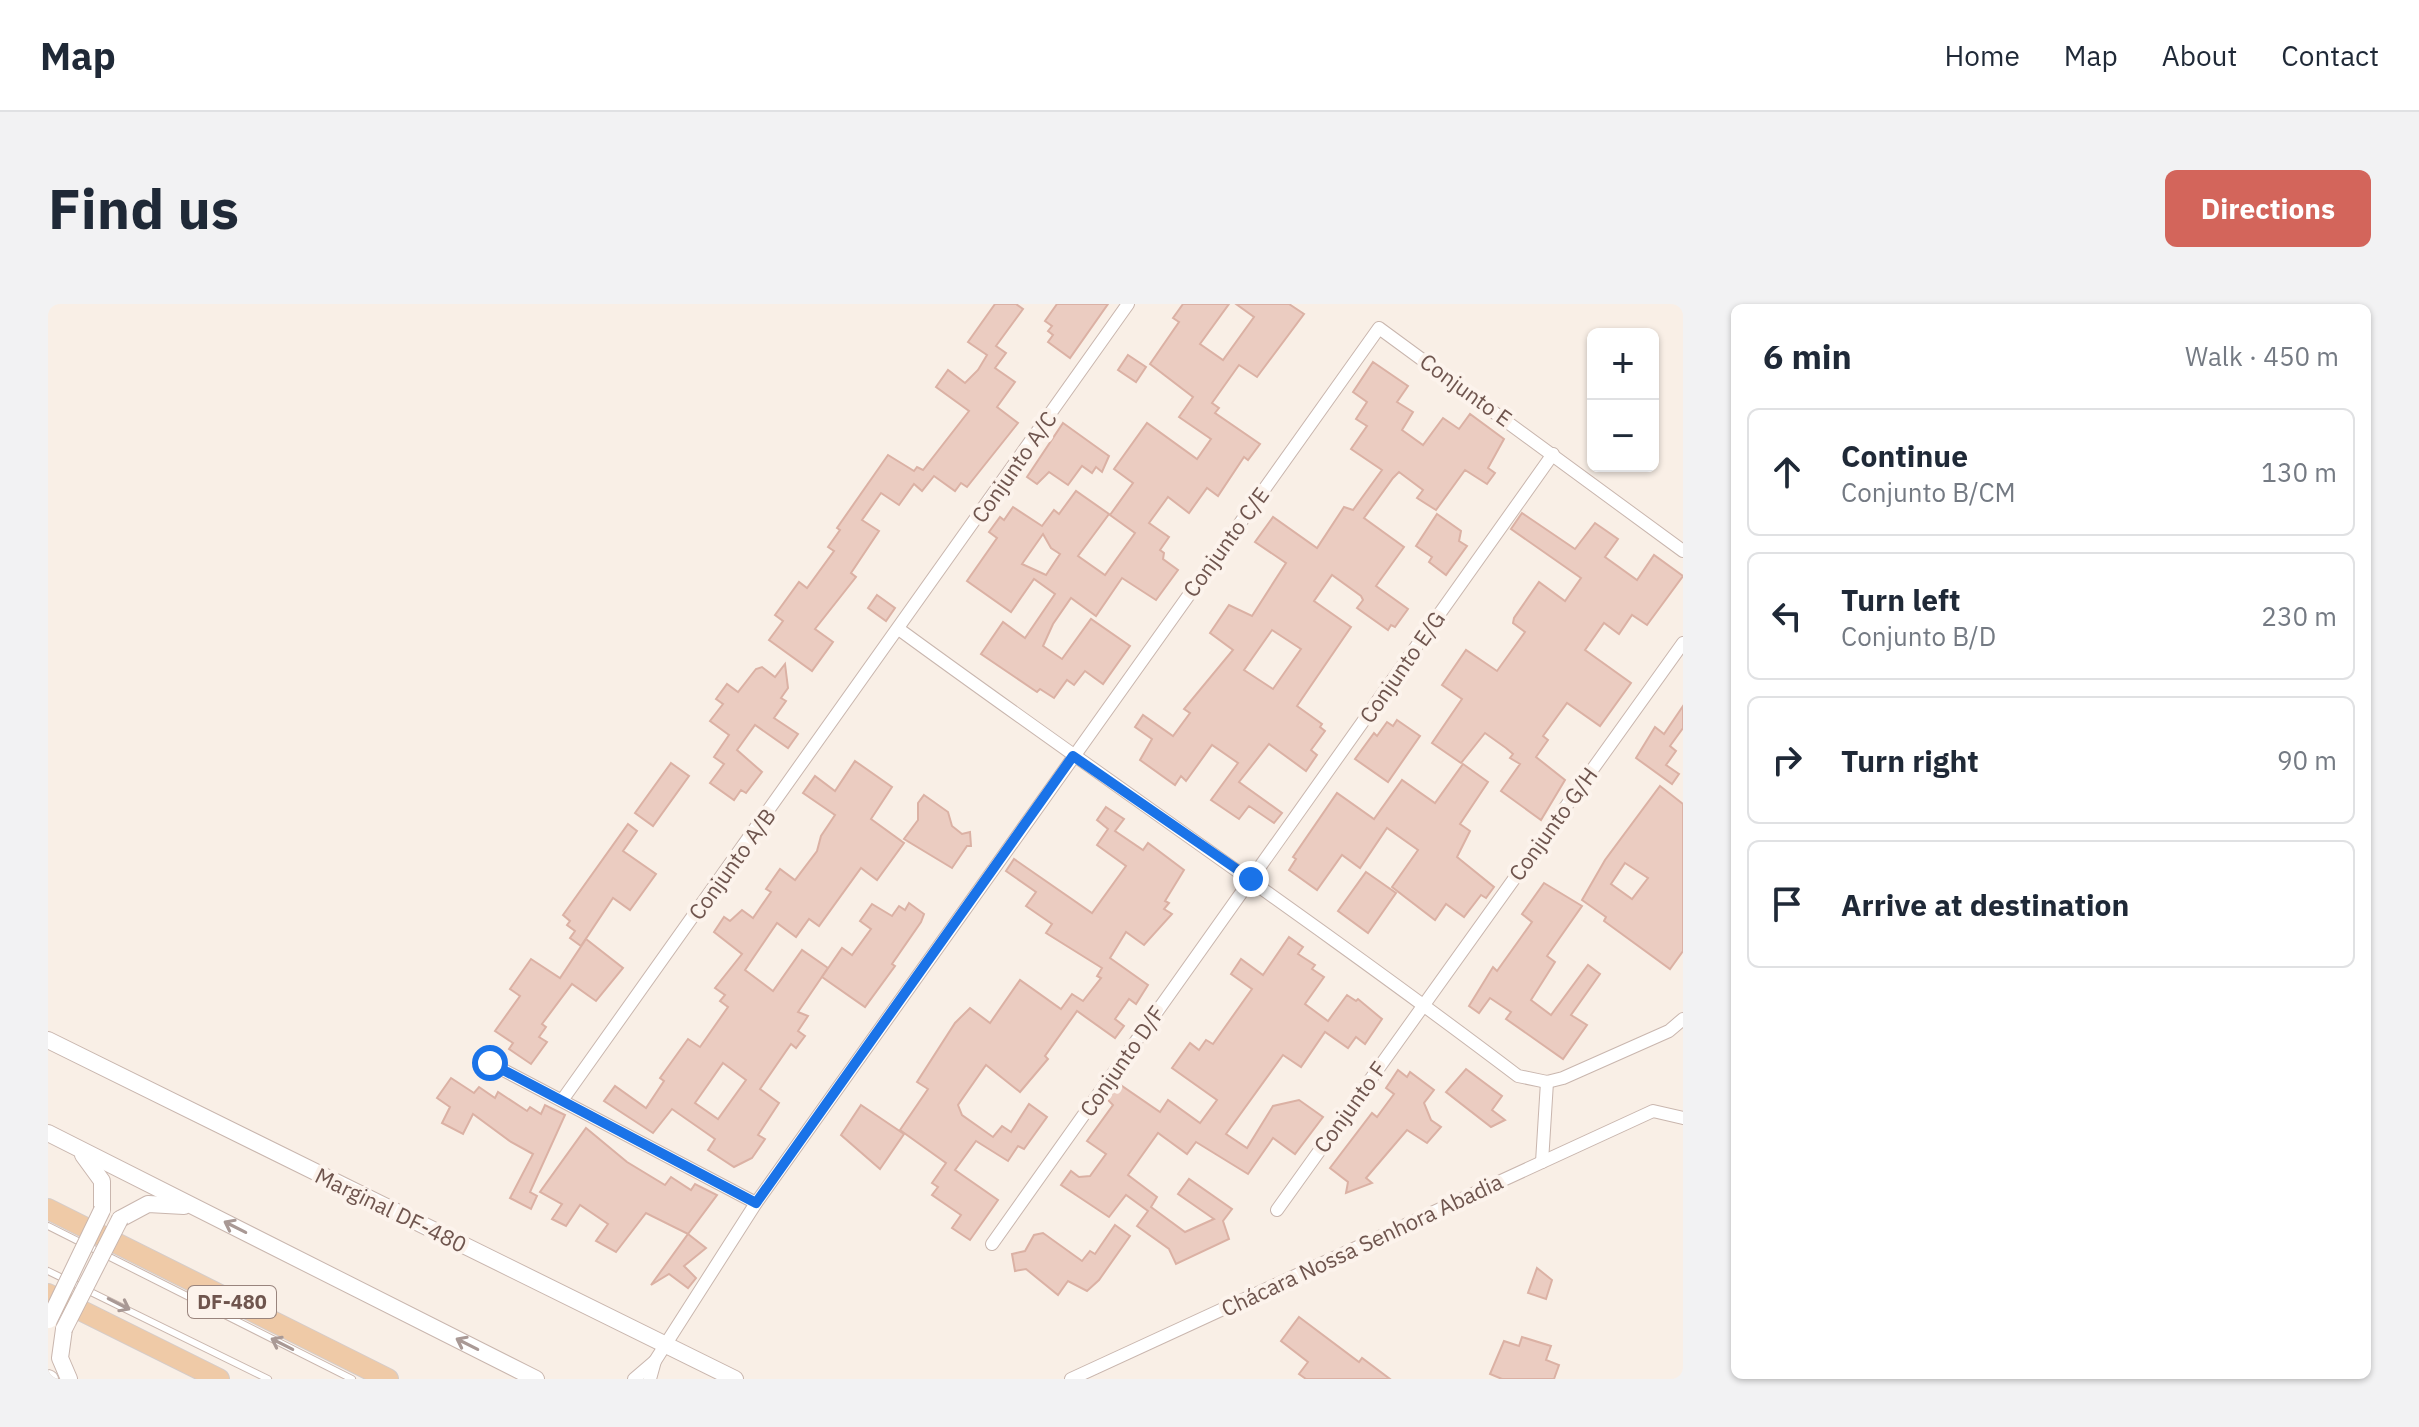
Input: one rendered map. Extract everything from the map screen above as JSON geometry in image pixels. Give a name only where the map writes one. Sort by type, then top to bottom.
[{"type":"main road","name":"DF-480","points":[[48,1209],[388,1379]]},
{"type":"main road","points":[[48,1294],[219,1379]]},
{"type":"street","name":"Conjunto A/C","points":[[900,630],[1128,304]]},
{"type":"street","name":"Conjunto E","points":[[1379,328],[1683,551]]},
{"type":"street","name":"Conjunto C/E","points":[[655,1361],[756,1203],[1379,328]]},
{"type":"street","name":"Conjunto E/G","points":[[1251,879],[1553,454]]},
{"type":"street","points":[[900,630],[1073,756],[1251,879],[1518,1076],[1547,1082],[1669,1031],[1683,1019]]},
{"type":"street","name":"Conjunto A/B","points":[[563,1099],[900,630]]},
{"type":"street","name":"Conjunto G/H","points":[[1424,1004],[1683,643]]},
{"type":"street","name":"Conjunto D/F","points":[[992,1244],[1251,879]]},
{"type":"street","name":"Conjunto F","points":[[1277,1210],[1424,1004]]},
{"type":"street","name":"Marginal DF-480","points":[[48,1040],[735,1379]]},
{"type":"street","points":[[490,1063],[756,1203]]},
{"type":"street","points":[[1542,1162],[1547,1082]]},
{"type":"street","name":"Chácara Nossa Senhora Abadia","points":[[1071,1379],[1653,1111],[1683,1118]]},
{"type":"street","points":[[48,1133],[536,1379]]},
{"type":"street","points":[[69,1379],[60,1358],[54,1324],[102,1210],[102,1181],[91,1162],[73,1145]]},
{"type":"street","points":[[54,1324],[120,1219],[148,1204],[198,1208]]},
{"type":"street","points":[[634,1379],[655,1361]]},
{"type":"street","points":[[650,1379],[655,1361]]},
{"type":"lane","points":[[48,1225],[77,1224]]},
{"type":"lane","points":[[48,1225],[352,1379]]},
{"type":"lane","points":[[48,1271],[268,1379]]},
{"type":"building","points":[[995,304],[1016,304],[1023,309],[996,346],[1006,353],[995,368],[1015,382],[997,407],[1018,423],[967,487],[961,483],[955,491],[934,476],[922,491],[914,484],[899,505],[881,493],[862,520],[879,531],[851,573],[856,577],[815,629],[833,642],[812,671],[769,640],[783,621],[775,615],[799,582],[807,588],[834,551],[828,547],[840,530],[837,528],[888,455],[914,471],[917,467],[923,470],[969,411],[936,387],[948,370],[965,383],[978,370],[987,355],[968,342]]},
{"type":"building","points":[[1057,304],[1108,304],[1070,358],[1048,342],[1053,335],[1048,331],[1052,326],[1045,321]]},
{"type":"building","points":[[1183,304],[1229,304],[1200,344],[1223,360],[1254,317],[1236,304],[1289,304],[1304,314],[1257,377],[1239,365],[1212,403],[1219,408],[1215,413],[1260,444],[1248,460],[1244,457],[1218,496],[1207,488],[1189,513],[1168,497],[1149,523],[1169,537],[1160,550],[1164,553],[1163,559],[1178,570],[1156,600],[1122,578],[1096,616],[1071,598],[1053,624],[1043,646],[1062,659],[1091,619],[1130,646],[1103,684],[1085,671],[1074,685],[1067,680],[1054,698],[1040,689],[1037,692],[981,654],[1003,622],[1025,638],[1055,594],[1034,579],[1011,612],[967,581],[997,538],[989,532],[1000,517],[1004,520],[1013,507],[1042,526],[1054,510],[1059,514],[1076,491],[1109,514],[1078,556],[1105,575],[1135,533],[1110,515],[1133,483],[1114,469],[1147,423],[1197,459],[1211,439],[1179,417],[1193,397],[1150,364],[1179,322],[1173,318]],"holes":[[[1043,534],[1051,548],[1060,554],[1046,575],[1022,564]]]},
{"type":"building","points":[[1128,355],[1146,367],[1136,382],[1118,370]]},
{"type":"building","points":[[1373,362],[1408,386],[1397,402],[1413,412],[1402,430],[1423,445],[1443,418],[1459,429],[1470,414],[1504,439],[1488,468],[1495,473],[1487,484],[1465,470],[1436,510],[1417,498],[1423,490],[1399,472],[1393,478],[1364,518],[1404,547],[1376,586],[1408,609],[1395,627],[1391,625],[1388,630],[1357,608],[1363,600],[1361,596],[1332,575],[1314,601],[1351,627],[1297,706],[1322,724],[1320,727],[1325,731],[1311,750],[1317,755],[1306,771],[1269,744],[1239,782],[1282,813],[1274,823],[1249,806],[1239,819],[1211,800],[1238,763],[1212,745],[1186,781],[1181,776],[1175,785],[1140,760],[1152,739],[1135,727],[1143,715],[1173,736],[1190,713],[1184,709],[1233,650],[1210,633],[1229,605],[1252,616],[1286,563],[1255,542],[1273,517],[1317,548],[1344,507],[1353,510],[1382,470],[1351,449],[1367,426],[1356,419],[1367,402],[1353,392]],"holes":[[[1272,630],[1301,649],[1273,689],[1244,670]]]},
{"type":"building","points":[[1063,423],[1109,456],[1102,472],[1096,467],[1092,473],[1082,466],[1068,485],[1049,472],[1037,484],[1027,477]]},
{"type":"building","points":[[1522,513],[1575,549],[1595,523],[1618,539],[1605,557],[1637,580],[1654,555],[1683,576],[1647,625],[1632,615],[1619,634],[1604,623],[1585,650],[1631,683],[1600,726],[1567,703],[1543,736],[1548,740],[1536,757],[1565,780],[1541,820],[1501,791],[1520,764],[1510,758],[1513,754],[1485,733],[1461,763],[1432,743],[1462,699],[1442,685],[1466,650],[1497,671],[1525,632],[1513,623],[1514,618],[1539,582],[1565,601],[1581,578],[1511,529]]},
{"type":"building","points":[[1437,514],[1461,531],[1459,541],[1467,546],[1446,575],[1429,562],[1432,557],[1416,546]]},
{"type":"building","points":[[877,595],[895,608],[886,621],[868,608]]},
{"type":"building","points":[[785,664],[788,688],[781,698],[786,701],[774,718],[798,734],[788,748],[755,725],[737,750],[762,772],[746,793],[741,790],[734,800],[710,783],[724,764],[714,757],[729,735],[710,721],[723,704],[716,699],[727,684],[738,692],[756,669],[762,667],[775,677]]},
{"type":"building","points":[[1683,706],[1683,728],[1670,746],[1676,751],[1666,765],[1679,774],[1672,784],[1636,758],[1655,727],[1664,734]]},
{"type":"building","points":[[1397,720],[1420,736],[1388,782],[1355,759],[1374,733],[1377,736],[1387,722],[1393,726]]},
{"type":"building","points":[[855,761],[892,787],[871,819],[904,843],[877,880],[861,868],[819,926],[809,919],[796,937],[777,923],[745,970],[773,991],[802,950],[828,968],[798,1012],[808,1016],[798,1031],[805,1036],[796,1048],[791,1044],[760,1089],[779,1103],[758,1135],[765,1139],[752,1158],[734,1167],[708,1150],[715,1139],[672,1109],[653,1133],[604,1101],[615,1086],[646,1108],[664,1081],[660,1078],[688,1039],[700,1047],[728,1007],[720,1001],[725,995],[715,988],[742,954],[714,932],[724,917],[730,921],[742,910],[753,918],[771,892],[766,889],[780,869],[795,880],[817,851],[821,836],[835,815],[803,793],[815,776],[835,791]],"holes":[[[723,1063],[746,1080],[718,1119],[695,1103]]]},
{"type":"building","points":[[671,763],[689,776],[653,826],[635,813]]},
{"type":"building","points":[[1463,764],[1488,782],[1460,824],[1470,831],[1457,857],[1494,887],[1486,898],[1481,895],[1464,917],[1446,904],[1435,920],[1392,887],[1418,850],[1387,828],[1360,868],[1342,855],[1317,890],[1289,870],[1296,859],[1293,857],[1337,793],[1374,819],[1402,780],[1435,803]]},
{"type":"building","points":[[1660,786],[1683,804],[1683,951],[1670,969],[1604,921],[1606,917],[1582,900],[1605,860]],"holes":[[[1625,863],[1648,878],[1632,899],[1611,884]]]},
{"type":"building","points":[[924,795],[948,812],[952,826],[962,834],[970,832],[971,846],[967,846],[952,868],[904,839],[918,820],[918,803]]},
{"type":"building","points":[[1106,807],[1124,819],[1115,831],[1143,850],[1148,843],[1184,870],[1165,901],[1169,903],[1164,909],[1172,914],[1144,945],[1126,932],[1110,958],[1148,985],[1136,1004],[1129,999],[1115,1019],[1124,1026],[1115,1038],[1077,1011],[1045,1056],[1048,1059],[1020,1092],[986,1065],[958,1105],[962,1115],[993,1137],[1002,1126],[1011,1132],[1029,1104],[1047,1117],[1024,1149],[1018,1146],[1008,1161],[976,1141],[955,1170],[998,1200],[970,1240],[952,1228],[961,1215],[932,1195],[938,1187],[932,1183],[946,1163],[900,1130],[928,1089],[917,1082],[955,1023],[970,1008],[990,1023],[1020,980],[1061,1009],[1072,994],[1083,1001],[1101,978],[1097,976],[1102,968],[1046,933],[1052,924],[1026,906],[1036,892],[1006,871],[1014,859],[1092,913],[1126,866],[1097,845],[1108,829],[1097,820]]},
{"type":"building","points":[[628,824],[637,831],[623,851],[656,874],[630,910],[613,898],[581,946],[570,938],[575,931],[567,925],[570,921],[563,915]]},
{"type":"building","points":[[1366,872],[1396,893],[1368,933],[1338,911]]},
{"type":"building","points":[[1544,883],[1582,906],[1547,956],[1555,962],[1531,1000],[1551,1015],[1588,965],[1600,974],[1571,1015],[1587,1025],[1563,1059],[1506,1019],[1511,1012],[1490,998],[1479,1013],[1469,1006],[1493,967],[1497,971],[1532,922],[1522,914]]},
{"type":"building","points":[[909,903],[924,914],[921,922],[892,964],[895,966],[865,1007],[822,977],[842,948],[852,955],[871,929],[860,921],[872,904],[892,916],[899,906],[905,910]]},
{"type":"building","points":[[1289,937],[1303,947],[1298,954],[1315,965],[1312,969],[1324,977],[1305,1004],[1328,1021],[1347,995],[1356,1001],[1358,999],[1382,1019],[1365,1044],[1356,1037],[1348,1048],[1325,1032],[1301,1067],[1283,1055],[1226,1134],[1247,1148],[1273,1106],[1299,1100],[1323,1117],[1295,1154],[1273,1138],[1248,1174],[1196,1142],[1187,1154],[1158,1133],[1128,1175],[1157,1197],[1151,1207],[1185,1232],[1214,1219],[1178,1194],[1189,1179],[1232,1209],[1223,1221],[1229,1239],[1176,1264],[1169,1249],[1137,1226],[1148,1211],[1126,1195],[1109,1217],[1061,1185],[1071,1171],[1079,1177],[1090,1176],[1106,1154],[1087,1141],[1113,1105],[1108,1100],[1119,1084],[1160,1112],[1168,1100],[1200,1123],[1217,1100],[1172,1068],[1190,1043],[1199,1050],[1206,1040],[1213,1044],[1252,989],[1231,974],[1241,959],[1263,975]]},
{"type":"building","points":[[586,939],[623,968],[596,1001],[572,984],[542,1024],[546,1027],[539,1037],[547,1042],[531,1064],[509,1049],[513,1043],[495,1031],[520,996],[510,989],[531,959],[560,978]]},
{"type":"building","points":[[1466,1069],[1502,1096],[1492,1110],[1505,1120],[1491,1127],[1446,1092]]},
{"type":"building","points":[[1398,1070],[1407,1077],[1410,1072],[1434,1090],[1424,1103],[1431,1120],[1441,1127],[1427,1143],[1407,1130],[1366,1178],[1372,1183],[1346,1193],[1348,1182],[1330,1168],[1372,1113],[1377,1117],[1394,1094],[1386,1088]]},
{"type":"building","points":[[451,1078],[474,1093],[479,1087],[495,1098],[498,1092],[527,1111],[530,1107],[541,1114],[545,1105],[565,1115],[530,1192],[537,1196],[531,1209],[510,1198],[533,1154],[473,1114],[463,1134],[442,1123],[450,1107],[437,1098]]},
{"type":"building","points":[[861,1105],[904,1134],[880,1169],[841,1135]]},
{"type":"building","points":[[586,1128],[627,1162],[665,1185],[671,1177],[691,1190],[695,1184],[717,1195],[688,1234],[646,1213],[616,1252],[596,1241],[608,1224],[580,1205],[566,1226],[552,1219],[562,1204],[540,1192]]},
{"type":"building","points":[[1115,1225],[1130,1236],[1099,1280],[1087,1291],[1068,1281],[1058,1295],[1026,1269],[1015,1271],[1012,1254],[1025,1251],[1034,1235],[1043,1233],[1082,1261],[1090,1251],[1095,1254]]},
{"type":"building","points":[[688,1234],[706,1248],[684,1266],[696,1278],[688,1288],[669,1274],[651,1285]]},
{"type":"building","points":[[1537,1268],[1552,1280],[1546,1299],[1528,1293]]},
{"type":"building","points":[[1299,1317],[1359,1362],[1362,1358],[1390,1379],[1306,1379],[1299,1374],[1308,1362],[1281,1341]]},
{"type":"building","points":[[1522,1337],[1551,1346],[1546,1360],[1559,1365],[1554,1379],[1502,1379],[1490,1374],[1504,1341],[1519,1346]]},
{"type":"route","points":[[490,1063],[756,1203],[1073,756],[1251,879]]}]
